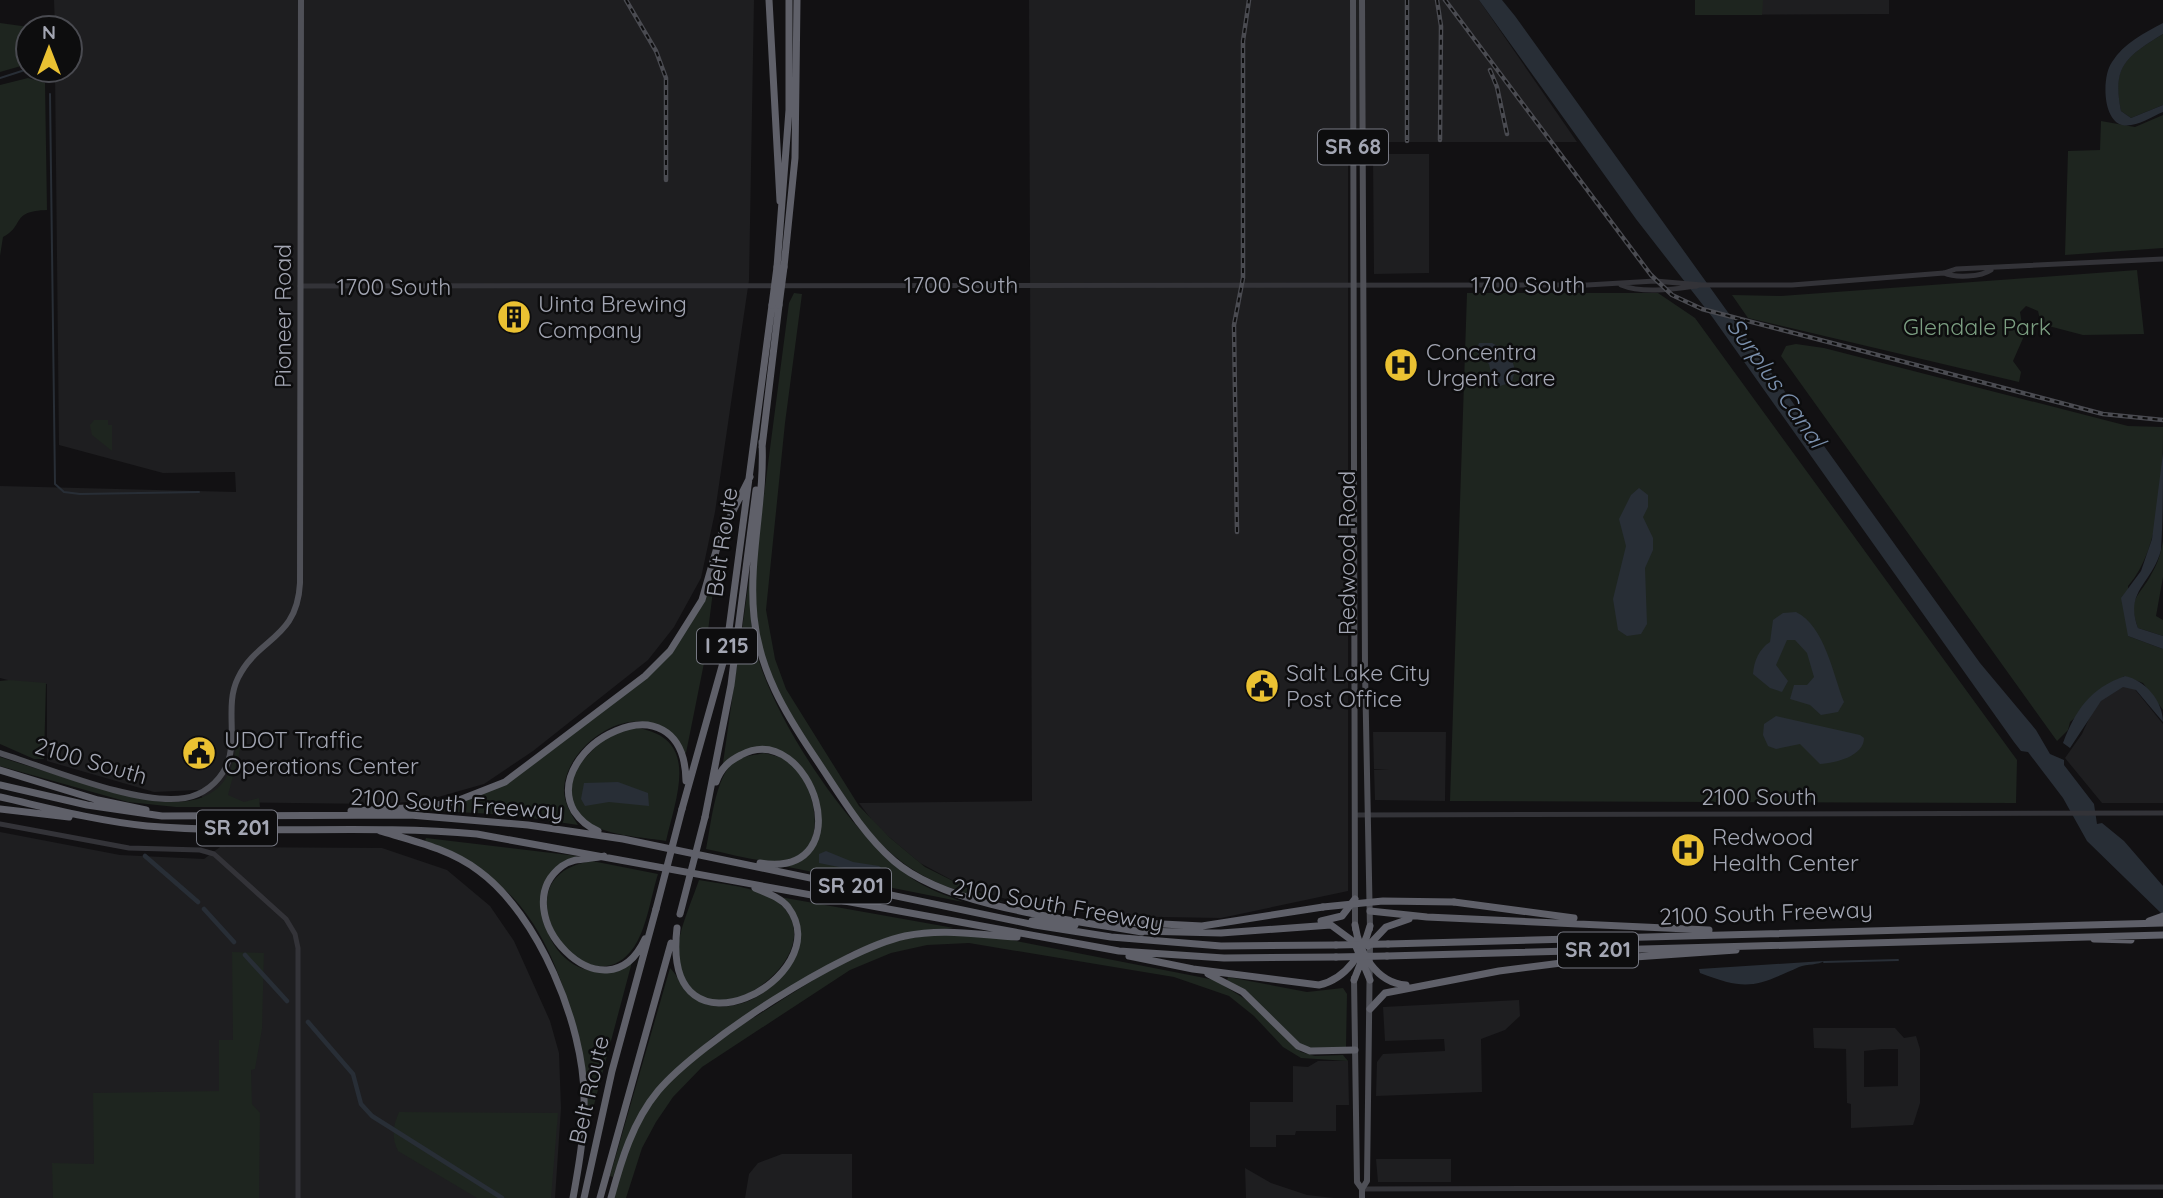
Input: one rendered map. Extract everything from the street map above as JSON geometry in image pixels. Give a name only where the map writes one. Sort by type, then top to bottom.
[{"type":"highway","points":[[768,0],[781,226]]},
{"type":"highway","name":"Belt Route","points":[[780,267],[789,110],[789,0]]},
{"type":"highway","name":"Belt Route","points":[[584,1198],[612,1070],[686,789],[726,652],[794,167],[799,0]]},
{"type":"highway","name":"Belt Route","points":[[600,1198],[677,928],[706,813],[731,685],[762,442],[775,305]]},
{"type":"highway","points":[[762,442],[754,615],[759,650],[783,709],[862,827],[895,862],[929,884],[960,896],[1142,932]]},
{"type":"highway","points":[[311,815],[454,802],[505,782],[528,767],[645,676],[670,651],[702,600],[720,537],[750,477]]},
{"type":"highway","points":[[622,838],[594,830],[577,816],[570,803],[570,775],[578,761],[604,736],[635,724],[663,730],[681,748],[686,789]]},
{"type":"highway","points":[[692,853],[771,865],[786,863],[807,852],[816,840],[818,809],[810,786],[797,766],[778,754],[757,750],[727,763],[720,772],[706,813]]},
{"type":"highway","points":[[0,770],[98,800],[148,810],[224,817]]},
{"type":"highway","name":"2100 South Freeway","points":[[0,785],[132,813],[224,817],[410,815],[496,821],[622,838],[1010,920],[1165,943],[1221,946],[1388,944],[2163,923]]},
{"type":"highway","name":"2100 South Freeway","points":[[0,797],[104,820],[180,828],[370,828],[477,834],[1081,945],[1205,958],[1387,956],[2086,936],[2100,941],[2163,937]]},
{"type":"highway","points":[[0,809],[104,820]]},
{"type":"highway","points":[[370,828],[442,850],[479,871],[522,917],[538,944],[567,1008],[580,1061],[584,1096],[583,1126],[573,1198]]},
{"type":"highway","points":[[606,856],[570,861],[553,875],[546,886],[544,905],[547,919],[562,948],[582,965],[608,970],[630,960],[636,954],[652,922]]},
{"type":"highway","points":[[677,928],[676,969],[686,988],[704,1000],[725,1005],[764,989],[793,956],[798,938],[797,927],[782,902],[743,882]]},
{"type":"highway","points":[[1010,920],[1142,932],[1221,933],[1303,925],[1342,916],[1355,899]]},
{"type":"highway","points":[[1047,914],[1180,927],[1223,925],[1349,904],[1454,902],[1609,924]]},
{"type":"highway","points":[[1370,911],[1427,918],[1609,924],[1742,933]]},
{"type":"highway","points":[[2146,923],[2163,916]]},
{"type":"highway","points":[[1081,945],[1193,969],[1315,985],[1334,980],[1394,923],[1427,918]]},
{"type":"highway","points":[[1303,925],[1333,926],[1354,942],[1362,956],[1379,974],[1392,982],[1427,983]]},
{"type":"highway","points":[[1355,925],[1370,980]]},
{"type":"highway","points":[[1354,980],[1370,926]]},
{"type":"highway","points":[[611,1198],[628,1144],[658,1091],[714,1042],[832,965],[880,943],[934,931],[1039,937]]},
{"type":"highway","points":[[1370,1009],[1385,993],[1427,983],[1566,962],[1781,948],[1808,943]]},
{"type":"highway","points":[[1193,969],[1226,981],[1243,992],[1298,1046],[1310,1051],[1355,1050]]},
{"type":"main road","name":"Pioneer Road","points":[[213,785],[230,757],[232,698],[236,681],[253,657],[285,629],[295,611],[300,583],[301,0]]},
{"type":"main road","name":"Redwood Road","points":[[1353,0],[1356,815],[1354,942]]},
{"type":"main road","name":"Redwood Road","points":[[1362,0],[1370,944]]},
{"type":"main road","name":"2100 South","points":[[0,752],[140,795],[188,797],[213,785]]},
{"type":"main road","points":[[1354,980],[1357,1181],[1362,1189],[1362,1198]]},
{"type":"main road","points":[[1362,1189],[1367,1181],[1370,980]]},
{"type":"street","name":"1700 South","points":[[1621,285],[1631,289],[1702,285],[1792,285],[1944,273],[1950,269],[1985,267],[1991,270],[2163,258]]},
{"type":"street","name":"1700 South","points":[[300,286],[1621,285],[1631,281],[1676,281],[1702,285]]},
{"type":"street","name":"2100 South","points":[[1356,815],[2163,813]]},
{"type":"street","points":[[0,824],[129,848],[208,852],[225,861],[286,919],[297,940],[298,1198]]},
{"type":"street","points":[[1362,1189],[2163,1187]]},
{"type":"shaded area","points":[[54,0],[754,0],[749,280],[715,512],[701,578],[674,627],[648,660],[533,751],[484,784],[424,801],[375,804],[206,802],[197,790],[154,792],[47,761],[47,684],[19,683],[0,678],[0,486],[236,492],[235,472],[163,473],[59,445],[55,84],[84,84],[84,14],[54,14]]},
{"type":"shaded area","points":[[1029,0],[1479,0],[1577,142],[1348,142],[1348,891],[1221,918],[1104,916],[1016,902],[963,886],[920,863],[877,827],[859,803],[1032,801]]},
{"type":"shaded area","points":[[1695,0],[1889,0],[1889,14],[1695,15]]},
{"type":"shaded area","points":[[1373,154],[1429,154],[1429,273],[1374,274]]},
{"type":"shaded area","points":[[2129,682],[2163,724],[2163,803],[2102,803],[2065,758],[2082,734],[2092,712],[2107,693]]},
{"type":"shaded area","points":[[1373,732],[1446,732],[1445,801],[1375,800],[1374,770],[1389,769],[1374,769]]},
{"type":"shaded area","points":[[0,832],[120,855],[204,859],[220,847],[382,848],[447,870],[490,906],[514,941],[550,1021],[559,1053],[561,1108],[555,1198],[0,1198]]},
{"type":"shaded area","points":[[1519,1000],[1520,1016],[1505,1030],[1481,1039],[1482,1092],[1376,1096],[1377,1062],[1383,1054],[1445,1051],[1444,1039],[1385,1041],[1383,1007]]},
{"type":"shaded area","points":[[1813,1028],[1895,1028],[1904,1038],[1916,1036],[1920,1049],[1920,1103],[1913,1125],[1851,1128],[1851,1104],[1847,1103],[1846,1049],[1814,1048]],"holes":[[[1898,1049],[1898,1086],[1864,1087],[1864,1051]]]},
{"type":"shaded area","points":[[1318,1061],[1348,1061],[1349,1105],[1336,1105],[1336,1131],[1296,1131],[1295,1135],[1276,1135],[1276,1147],[1250,1147],[1250,1102],[1293,1102],[1293,1066],[1308,1067]]},
{"type":"shaded area","points":[[782,1154],[852,1154],[852,1198],[745,1198],[749,1174],[758,1163]]},
{"type":"shaded area","points":[[1376,1159],[1451,1159],[1451,1182],[1378,1182]]},
{"type":"shaded area","points":[[1245,1168],[1271,1183],[1307,1195],[1334,1198],[1246,1198]]},
{"type":"green space","points":[[1695,0],[1763,0],[1762,15],[1695,15]]},
{"type":"green space","points":[[0,23],[14,25],[14,68],[0,72]]},
{"type":"green space","points":[[2163,34],[2163,105],[2131,118],[2121,111],[2118,96],[2120,73],[2131,56]]},
{"type":"green space","points":[[14,82],[14,84],[45,84],[47,210],[23,216],[10,233],[3,237],[0,256],[0,85]]},
{"type":"green space","points":[[2163,115],[2163,248],[2065,255],[2068,151],[2100,150],[2101,121],[2135,127]]},
{"type":"green space","name":"Glendale Park","points":[[2137,270],[2144,334],[2083,335],[2041,324],[2038,311],[2026,306],[2020,312],[2024,336],[2013,361],[2021,372],[2019,382],[1748,318],[1732,295],[1781,296]]},
{"type":"green space","points":[[794,293],[802,294],[785,423],[766,610],[775,659],[786,689],[859,806],[889,837],[925,867],[967,888],[1004,902],[948,887],[906,865],[887,850],[853,811],[802,735],[780,698],[764,660],[756,622],[756,564],[789,303]]},
{"type":"green space","points":[[1467,293],[1658,293],[1695,318],[2017,760],[2016,803],[1450,801]]},
{"type":"green space","points":[[1796,344],[1824,348],[2128,426],[2163,427],[2158,511],[2147,552],[2139,571],[2128,586],[2128,636],[2163,649],[2163,710],[2143,683],[2124,676],[2070,722],[2068,730],[2057,741],[1781,356],[1786,346]]},
{"type":"green space","points":[[94,420],[108,420],[108,425],[112,425],[112,451],[92,435],[90,425]]},
{"type":"green space","points":[[2163,541],[2163,577],[2156,616],[2163,620],[2163,636],[2138,628],[2134,604],[2156,565]]},
{"type":"green space","points":[[717,559],[704,663],[686,753],[657,727],[644,722],[616,725],[603,732],[580,751],[566,777],[565,799],[578,825],[511,815],[421,810],[512,779],[630,688],[686,629]]},
{"type":"green space","points":[[751,566],[751,619],[756,651],[766,680],[797,743],[840,805],[887,858],[916,881],[963,902],[783,866],[807,853],[820,829],[803,774],[796,762],[773,749],[752,749],[723,763]]},
{"type":"green space","points":[[0,681],[46,683],[44,759],[34,759],[0,744]]},
{"type":"green space","points":[[631,727],[653,732],[668,741],[676,754],[678,786],[666,841],[627,836],[600,828],[579,815],[573,804],[573,771],[603,739]]},
{"type":"green space","points":[[236,746],[240,747],[239,754],[228,795],[244,802],[259,798],[260,807],[176,807],[128,802],[0,766],[0,757],[127,796],[175,802],[197,799],[215,790],[229,773]]},
{"type":"green space","points":[[764,753],[789,762],[806,785],[814,816],[814,831],[810,844],[800,854],[776,861],[756,860],[706,849],[715,800],[730,766],[737,760]]},
{"type":"green space","points":[[426,838],[577,856],[558,867],[547,882],[543,901],[544,920],[551,939],[562,955],[577,966],[600,971],[632,962],[590,1120],[575,1027],[553,961],[538,931],[520,905],[499,885],[425,841]]},
{"type":"green space","points":[[592,861],[658,874],[638,939],[634,947],[614,964],[593,965],[573,955],[557,936],[548,913],[549,891],[563,872]]},
{"type":"green space","points":[[699,880],[762,893],[780,904],[793,926],[791,950],[776,972],[754,990],[729,1000],[705,999],[687,984],[678,952],[683,926]]},
{"type":"green space","points":[[780,897],[954,928],[919,931],[884,939],[851,952],[713,1037],[665,1080],[628,1136],[613,1177],[610,1176],[670,968],[688,994],[704,1003],[717,1006],[743,1003],[768,990],[785,969],[799,928],[790,906]]},
{"type":"green space","points":[[949,934],[991,936],[1215,980],[1245,999],[1301,1052],[1315,1056],[1343,1055],[1348,1061],[1301,1058],[1283,1047],[1254,1016],[1229,996],[1174,977],[969,943],[927,945],[891,953],[850,970],[702,1067],[673,1097],[656,1122],[642,1148],[626,1198],[613,1198],[626,1156],[651,1104],[672,1078],[699,1054],[811,981],[862,953],[894,941]]},
{"type":"green space","points":[[232,952],[264,953],[262,1029],[255,1069],[251,1070],[252,1104],[260,1113],[259,1198],[53,1198],[52,1163],[94,1164],[93,1093],[219,1091],[219,1040],[233,1040]]},
{"type":"green space","points":[[1228,977],[1307,992],[1343,988],[1347,994],[1346,1047],[1309,1048],[1298,1044],[1237,986],[1227,980]]},
{"type":"green space","points":[[399,1112],[558,1113],[551,1198],[477,1198],[398,1151],[394,1131]]},
{"type":"water","name":"Surplus Canal","points":[[1479,0],[1502,0],[1515,16],[1980,663],[2036,730],[2050,754],[2064,760],[2064,765],[2094,804],[2097,824],[2102,823],[2124,841],[2163,886],[2163,915],[2087,841],[2063,798],[2028,752],[2021,751],[2014,742],[1713,318],[1636,219]]},
{"type":"water","points":[[2163,23],[2163,34],[2140,49],[2125,64],[2119,83],[2119,96],[2121,111],[2131,118],[2163,105],[2163,112],[2138,124],[2122,125],[2115,121],[2107,106],[2105,87],[2109,68],[2128,44]]},
{"type":"water","points":[[1479,343],[1492,343],[1510,353],[1515,370],[1512,382],[1500,386],[1493,382],[1489,364],[1476,352]]},
{"type":"water","points":[[2163,453],[2161,550],[2134,605],[2138,628],[2163,636],[2163,649],[2128,636],[2121,598],[2141,571],[2152,539]]},
{"type":"water","points":[[1639,488],[1648,495],[1648,507],[1643,517],[1653,538],[1653,550],[1645,568],[1647,624],[1641,634],[1627,636],[1618,630],[1613,599],[1626,546],[1619,519],[1631,495]]},
{"type":"water","points":[[1796,612],[1814,628],[1827,652],[1844,702],[1838,712],[1821,715],[1810,705],[1790,699],[1794,685],[1807,685],[1814,677],[1807,653],[1795,640],[1787,640],[1776,665],[1788,681],[1782,692],[1770,688],[1753,674],[1758,656],[1770,642],[1773,620],[1783,613]]},
{"type":"water","points":[[2125,676],[2139,682],[2152,693],[2160,707],[2163,722],[2136,690],[2123,687],[2101,701],[2070,748],[2063,743],[2085,702],[2102,687]]},
{"type":"water","points":[[1776,716],[1860,735],[1864,738],[1863,744],[1848,757],[1820,764],[1800,744],[1776,749],[1768,746],[1763,735],[1764,724]]},
{"type":"water","points":[[618,782],[648,793],[649,806],[609,802],[585,806],[581,799],[584,783]]},
{"type":"water","points":[[826,851],[853,862],[879,866],[884,870],[883,876],[819,863],[819,854]]},
{"type":"water","points":[[1824,961],[1751,984],[1716,979],[1700,973],[1699,969]]},
{"type":"waterway","points":[[0,78],[14,74]]},
{"type":"waterway","points":[[50,94],[55,484],[64,492],[80,494],[199,492]]},
{"type":"waterway","points":[[145,856],[198,902]]},
{"type":"waterway","points":[[204,909],[234,942]]},
{"type":"waterway","points":[[245,955],[287,1001]]},
{"type":"waterway","points":[[1824,962],[1898,960]]},
{"type":"waterway","points":[[308,1022],[353,1074],[361,1104],[372,1116],[502,1198]]},
{"type":"railway","points":[[626,0],[656,51],[666,78],[666,180]]},
{"type":"railway","points":[[1237,532],[1234,325],[1243,278],[1243,41],[1249,0]]},
{"type":"railway","points":[[1407,0],[1407,141]]},
{"type":"railway","points":[[1437,0],[1441,26],[1440,140]]},
{"type":"railway","points":[[1445,0],[1651,275],[1672,295],[1702,309],[2103,414],[2163,420]]},
{"type":"railway","points":[[1490,70],[1497,87],[1507,134]]},
{"type":"place","name":"Uinta Brewing Company","points":[[514,317]]},
{"type":"place","name":"Concentra Urgent Care","points":[[1401,365]]},
{"type":"place","name":"Salt Lake City Post Office","points":[[1262,686]]},
{"type":"place","name":"UDOT Traffic Operations Center","points":[[199,753]]},
{"type":"place","name":"Redwood Health Center","points":[[1688,850]]}]
